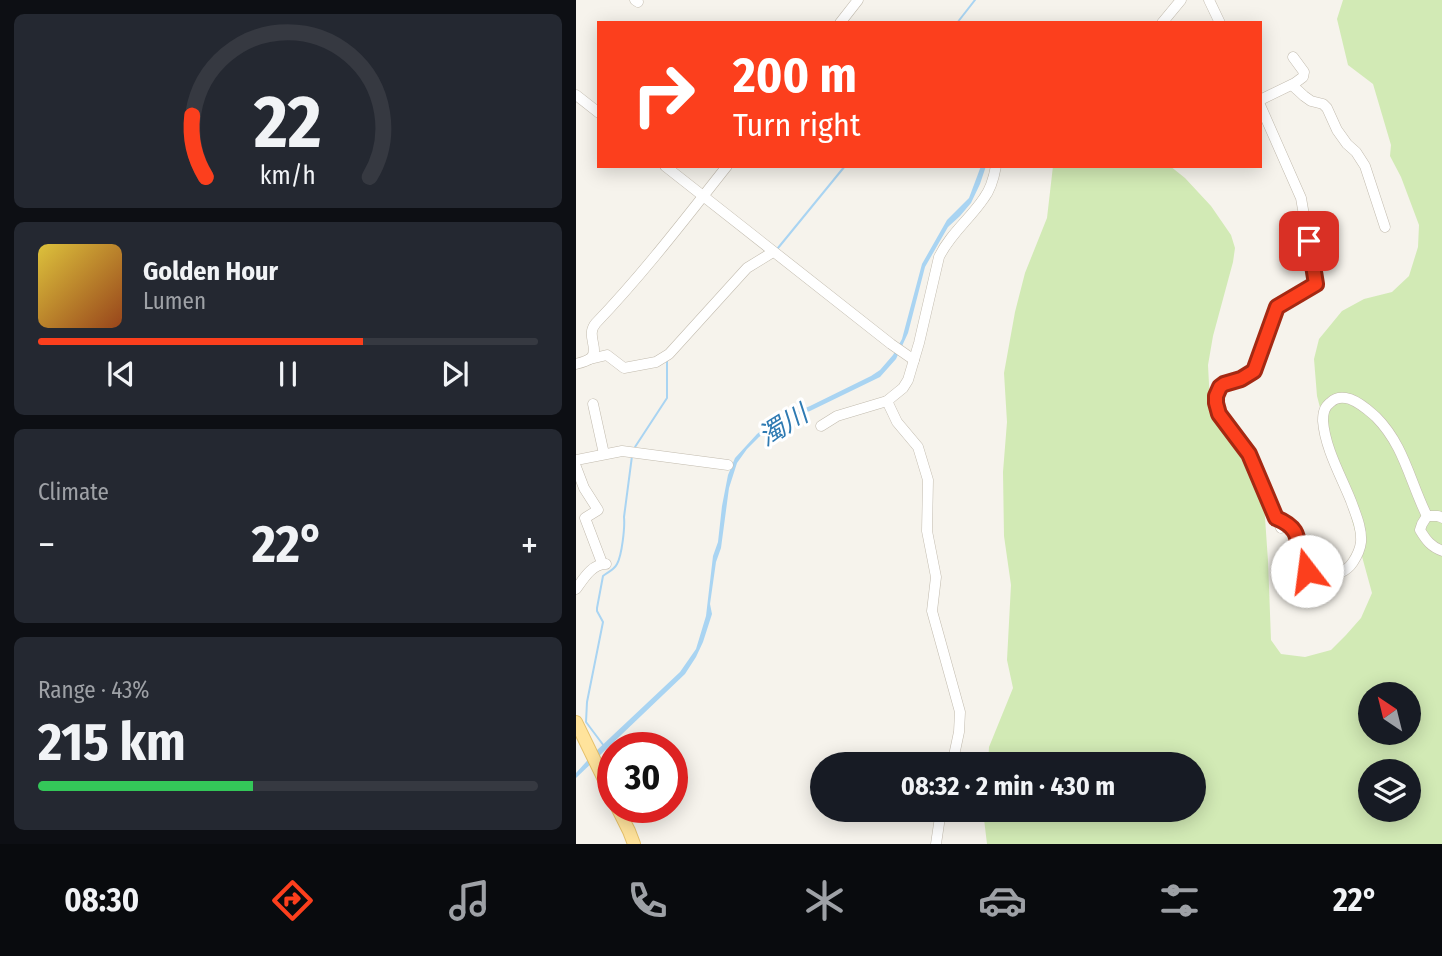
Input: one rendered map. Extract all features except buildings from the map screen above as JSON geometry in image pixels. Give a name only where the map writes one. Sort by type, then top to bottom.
[{"type":"main road","points":[[576,722],[597,769]]},
{"type":"main road","points":[[625,823],[634,844]]},
{"type":"street","points":[[842,21],[858,0]]},
{"type":"street","points":[[1164,21],[1180,0]]},
{"type":"street","points":[[1209,0],[1219,21]]},
{"type":"street","points":[[1262,102],[1302,79],[1304,73],[1294,57]]},
{"type":"street","points":[[1292,85],[1311,101],[1327,107],[1337,130],[1365,166],[1385,227]]},
{"type":"street","points":[[576,95],[597,111]]},
{"type":"street","points":[[1262,108],[1300,198],[1316,284],[1277,307],[1254,371],[1220,387],[1216,396],[1219,414],[1249,454],[1278,523],[1291,526],[1296,533],[1300,558],[1312,576],[1333,575],[1345,571],[1357,555],[1361,540],[1358,521],[1335,465],[1323,421],[1324,410],[1338,398],[1346,397],[1360,403],[1386,427],[1406,464],[1427,516]]},
{"type":"street","points":[[668,168],[914,360]]},
{"type":"street","points":[[590,359],[594,353],[592,327],[630,285],[725,168]]},
{"type":"street","points":[[822,426],[837,416],[887,401],[908,380],[939,257],[944,246],[985,198],[995,168]]},
{"type":"street","points":[[576,364],[608,355],[624,368],[661,360],[669,355],[747,268],[773,251]]},
{"type":"street","points":[[887,401],[897,422],[918,447],[928,480],[927,531],[936,577],[932,611],[960,712],[955,752]]},
{"type":"street","points":[[592,404],[605,454]]},
{"type":"street","points":[[576,460],[622,451],[728,465]]},
{"type":"street","points":[[576,467],[584,488],[598,510],[585,518],[604,563],[589,572],[576,589]]},
{"type":"street","points":[[1427,516],[1442,518]]},
{"type":"street","points":[[1427,516],[1420,530],[1429,544],[1442,551]]},
{"type":"street","points":[[936,844],[939,822]]},
{"type":"green space","points":[[1343,0],[1442,0],[1442,844],[987,844],[984,822],[1206,822],[1206,752],[989,752],[1013,688],[1007,660],[1011,585],[1004,536],[1003,472],[1007,422],[1004,373],[1025,273],[1047,218],[1053,168],[1172,168],[1211,206],[1231,235],[1235,248],[1233,262],[1208,365],[1210,403],[1217,424],[1243,461],[1264,503],[1271,640],[1281,654],[1305,657],[1331,650],[1361,618],[1372,593],[1317,396],[1314,359],[1319,339],[1342,311],[1364,299],[1392,292],[1409,276],[1418,247],[1419,225],[1390,156],[1391,145],[1373,84],[1348,65],[1337,19]]},
{"type":"water","name":"濁川","points":[[980,168],[985,168],[971,203],[948,227],[925,267],[908,333],[896,359],[880,377],[810,411],[791,417],[769,430],[747,449],[737,463],[729,488],[721,548],[716,562],[710,604],[712,614],[703,642],[685,674],[624,732],[616,732],[680,672],[696,649],[706,616],[713,556],[718,542],[728,475],[735,458],[771,423],[880,370],[902,339],[922,264],[947,220],[969,198]]},
{"type":"water","name":"濁川","points":[[597,750],[597,758],[576,778],[576,773]]},
{"type":"waterway","points":[[959,21],[975,0]]},
{"type":"waterway","points":[[778,248],[843,168]]},
{"type":"waterway","points":[[635,447],[667,398],[667,361]]},
{"type":"waterway","points":[[597,737],[586,722],[587,702],[603,622],[597,608],[603,576],[613,569],[619,560],[632,456]]},
{"type":"route","points":[[1307,571],[1300,558],[1296,533],[1286,522],[1276,518],[1249,454],[1219,414],[1216,396],[1224,384],[1241,379],[1254,371],[1277,307],[1316,284],[1309,241]]}]
